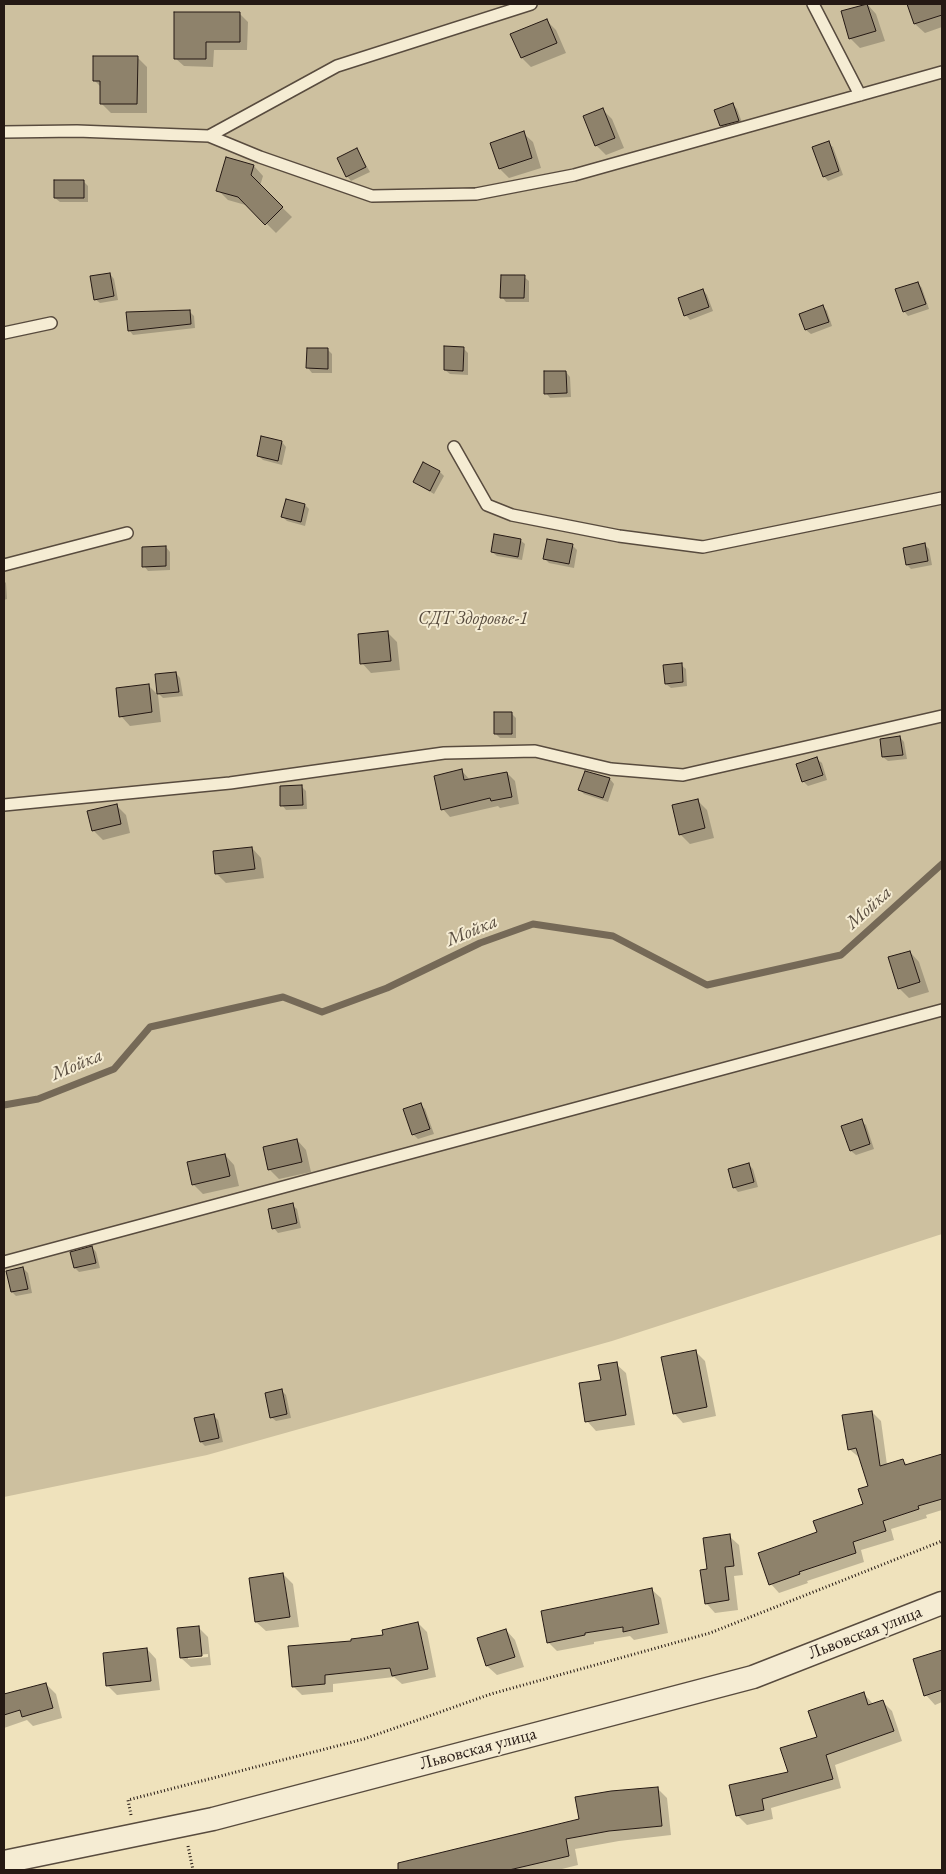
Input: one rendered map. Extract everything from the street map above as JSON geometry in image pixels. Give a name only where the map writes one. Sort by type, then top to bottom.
[{"type":"street","name":"Львовская улица","points":[[4,1862],[213,1819],[753,1677],[942,1603]]},
{"type":"lane","points":[[209,136],[337,66],[531,4]]},
{"type":"lane","points":[[813,4],[860,95]]},
{"type":"lane","points":[[4,132],[76,131],[209,136],[260,157],[372,196],[476,194],[574,175],[942,72]]},
{"type":"lane","points":[[4,334],[51,323]]},
{"type":"lane","points":[[454,447],[488,505],[512,515],[619,536],[702,547],[942,498]]},
{"type":"lane","points":[[4,566],[127,533]]},
{"type":"lane","points":[[4,806],[230,783],[444,753],[535,751],[611,769],[683,775],[942,716]]},
{"type":"lane","points":[[4,1262],[942,1010]]},
{"type":"path","points":[[134,1835],[128,1800],[364,1739],[491,1694],[710,1633],[942,1540]]},
{"type":"green space","name":"СДТ Здоровье-1","points":[[4,4],[942,4],[942,1234],[612,1341],[207,1455],[4,1497]]},
{"type":"building","points":[[867,4],[876,31],[849,39],[841,11]]},
{"type":"building","points":[[907,4],[942,4],[942,15],[914,24]]},
{"type":"building","points":[[174,12],[240,12],[240,42],[206,42],[206,59],[174,59]]},
{"type":"building","points":[[547,19],[557,43],[521,58],[510,34]]},
{"type":"building","points":[[93,56],[138,56],[137,104],[100,104],[100,81],[93,81]]},
{"type":"building","points":[[733,103],[739,121],[720,126],[714,110]]},
{"type":"building","points":[[603,108],[615,138],[595,146],[583,116]]},
{"type":"building","points":[[524,131],[532,158],[499,169],[490,143]]},
{"type":"building","points":[[829,141],[839,171],[823,177],[812,147]]},
{"type":"building","points":[[357,148],[366,167],[346,177],[337,158]]},
{"type":"building","points":[[226,157],[254,165],[251,175],[283,207],[265,225],[238,197],[216,191]]},
{"type":"building","points":[[54,180],[84,180],[84,198],[54,198]]},
{"type":"building","points":[[110,273],[114,296],[94,300],[90,276]]},
{"type":"building","points":[[501,275],[525,275],[524,298],[500,298]]},
{"type":"building","points":[[918,282],[926,304],[903,312],[895,289]]},
{"type":"building","points":[[703,289],[709,307],[684,316],[678,298]]},
{"type":"building","points":[[823,305],[829,322],[805,330],[799,314]]},
{"type":"building","points":[[190,310],[191,324],[128,331],[126,312]]},
{"type":"building","points":[[444,346],[464,347],[463,371],[444,370]]},
{"type":"building","points":[[307,348],[328,348],[328,369],[306,368]]},
{"type":"building","points":[[544,371],[566,371],[567,393],[544,394]]},
{"type":"building","points":[[261,436],[282,441],[278,461],[257,456]]},
{"type":"building","points":[[423,462],[440,471],[430,491],[413,482]]},
{"type":"building","points":[[286,499],[305,504],[301,522],[281,517]]},
{"type":"building","points":[[494,534],[521,539],[518,557],[491,552]]},
{"type":"building","points":[[547,539],[573,544],[569,564],[543,559]]},
{"type":"building","points":[[925,543],[928,561],[906,565],[903,548]]},
{"type":"building","points":[[166,546],[166,566],[142,567],[142,547]]},
{"type":"building","points":[[388,631],[391,661],[360,664],[358,634]]},
{"type":"building","points":[[682,663],[683,682],[665,684],[663,665]]},
{"type":"building","points":[[176,672],[179,692],[157,694],[155,674]]},
{"type":"building","points":[[149,684],[152,712],[119,717],[116,688]]},
{"type":"building","points":[[494,712],[512,712],[512,734],[494,734]]},
{"type":"building","points":[[900,736],[903,755],[882,757],[880,739]]},
{"type":"building","points":[[817,757],[823,775],[802,782],[796,764]]},
{"type":"building","points":[[462,769],[464,780],[507,772],[512,797],[491,801],[490,798],[441,810],[434,776]]},
{"type":"building","points":[[585,771],[610,778],[603,798],[578,790]]},
{"type":"building","points":[[302,785],[303,805],[280,806],[280,786]]},
{"type":"building","points":[[698,799],[705,828],[679,835],[672,805]]},
{"type":"building","points":[[117,804],[121,824],[92,831],[87,811]]},
{"type":"building","points":[[252,847],[255,869],[215,874],[213,851]]},
{"type":"building","points":[[910,951],[920,982],[898,989],[888,957]]},
{"type":"building","points":[[421,1103],[430,1129],[412,1135],[403,1109]]},
{"type":"building","points":[[862,1119],[870,1144],[850,1151],[841,1126]]},
{"type":"building","points":[[297,1139],[302,1162],[268,1170],[263,1147]]},
{"type":"building","points":[[225,1154],[230,1176],[192,1185],[187,1162]]},
{"type":"building","points":[[749,1163],[754,1182],[733,1188],[728,1169]]},
{"type":"building","points":[[293,1203],[297,1223],[272,1229],[268,1209]]},
{"type":"building","points":[[92,1246],[96,1263],[74,1268],[70,1252]]},
{"type":"building","points":[[23,1267],[28,1289],[11,1292],[6,1271]]},
{"type":"building","points":[[696,1350],[707,1407],[673,1414],[661,1357]]},
{"type":"building","points":[[617,1362],[626,1415],[585,1422],[579,1383],[601,1380],[598,1365]]},
{"type":"building","points":[[282,1389],[287,1414],[270,1418],[265,1393]]},
{"type":"building","points":[[872,1411],[880,1466],[903,1459],[905,1465],[942,1454],[942,1499],[918,1506],[919,1509],[883,1521],[886,1531],[853,1542],[856,1553],[799,1572],[800,1574],[769,1585],[758,1553],[817,1532],[813,1521],[863,1504],[858,1489],[868,1486],[856,1448],[848,1450],[842,1415]]},
{"type":"building","points":[[214,1414],[219,1438],[200,1442],[194,1418]]},
{"type":"building","points":[[730,1534],[734,1566],[725,1567],[729,1600],[705,1604],[700,1570],[707,1569],[703,1538]]},
{"type":"building","points":[[283,1573],[290,1617],[255,1622],[249,1578]]},
{"type":"building","points":[[652,1588],[659,1624],[623,1632],[623,1627],[585,1633],[585,1635],[547,1643],[541,1611]]},
{"type":"building","points":[[418,1622],[428,1669],[392,1676],[390,1668],[325,1675],[325,1684],[292,1687],[288,1646],[351,1641],[351,1639],[383,1635],[382,1630]]},
{"type":"building","points":[[199,1626],[202,1656],[180,1658],[177,1628]]},
{"type":"building","points":[[506,1629],[515,1657],[486,1666],[477,1638]]},
{"type":"building","points":[[147,1648],[151,1681],[106,1686],[103,1653]]},
{"type":"building","points":[[942,1650],[942,1690],[924,1696],[913,1659]]},
{"type":"building","points":[[46,1683],[53,1708],[22,1717],[20,1710],[4,1715],[4,1694]]},
{"type":"building","points":[[864,1692],[868,1705],[883,1700],[894,1731],[826,1755],[833,1779],[762,1799],[764,1810],[736,1816],[729,1785],[788,1772],[780,1748],[817,1737],[808,1711]]},
{"type":"building","points":[[658,1787],[662,1826],[609,1831],[566,1839],[569,1856],[509,1870],[398,1870],[398,1863],[579,1819],[575,1797],[611,1791]]},
{"type":"waterway","name":"Мойка","points":[[4,1105],[38,1099],[114,1069],[150,1027],[283,997],[322,1012],[387,988],[480,943],[533,924],[613,936],[707,985],[841,955],[942,864]]}]
